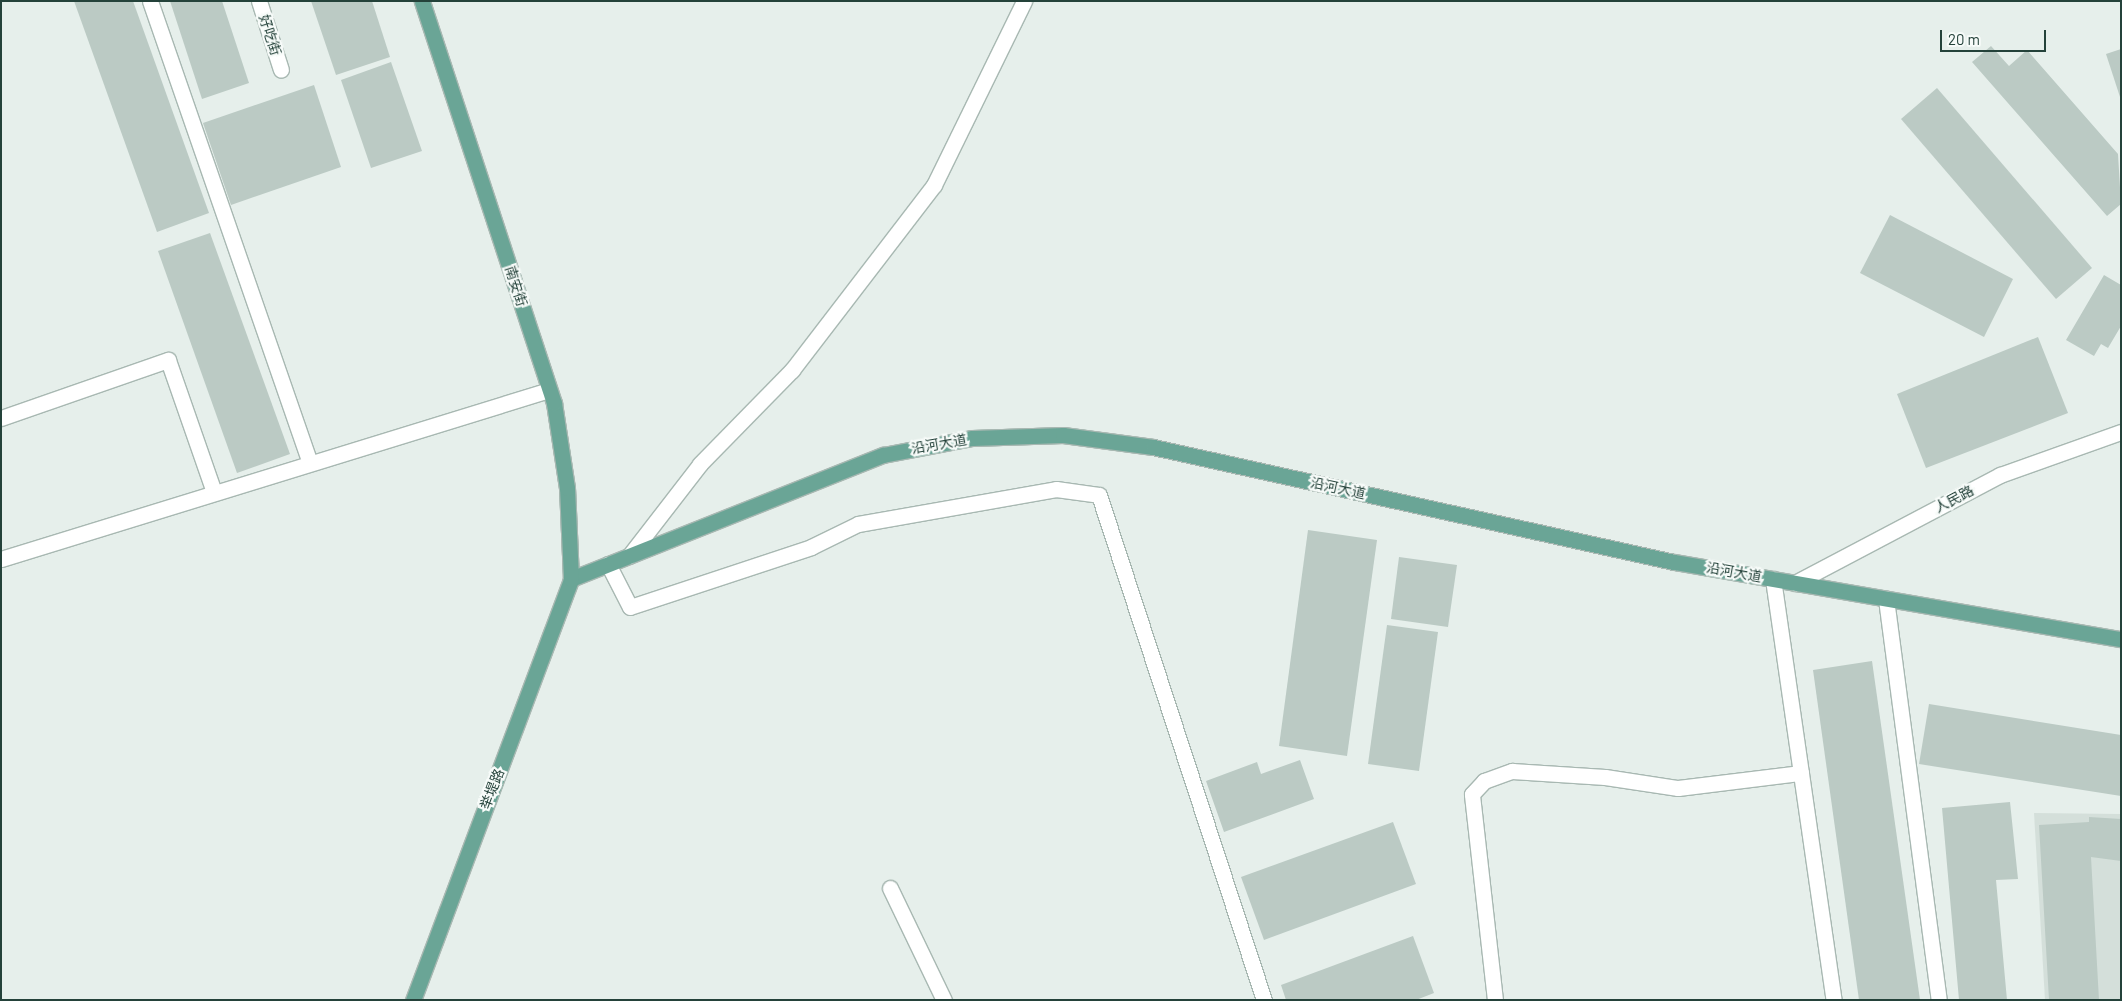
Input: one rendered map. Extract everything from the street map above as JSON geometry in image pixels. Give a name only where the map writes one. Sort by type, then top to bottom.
[{"type":"main road","name":"南安街","points":[[422,1],[549,390],[567,488],[571,579]]},
{"type":"main road","name":"沿河大道","points":[[571,579],[883,455],[972,438],[1063,436],[1153,447],[1674,562],[2121,639]]},
{"type":"main road","name":"举堤路","points":[[413,1000],[571,579]]},
{"type":"street","points":[[150,1],[309,461]]},
{"type":"street","name":"好吃街","points":[[259,1],[281,70]]},
{"type":"street","points":[[629,556],[700,464],[792,370],[934,185],[1024,1]]},
{"type":"street","points":[[1,418],[168,360],[214,492]]},
{"type":"street","points":[[1,559],[309,461],[549,390]]},
{"type":"street","name":"人民路","points":[[1795,583],[2000,475],[2121,432]]},
{"type":"street","points":[[608,564],[630,607],[811,547],[858,524],[1056,489],[1099,495],[1264,1000]]},
{"type":"street","points":[[1773,579],[1834,1000]]},
{"type":"street","points":[[1886,598],[1939,1000]]},
{"type":"street","points":[[1495,1000],[1472,794],[1484,781],[1512,771],[1605,777],[1678,788],[1801,774]]},
{"type":"street","points":[[890,888],[944,1000]]},
{"type":"shaded area","points":[[2034,813],[2121,814],[2121,1000],[2045,1000]]},
{"type":"building","points":[[74,1],[133,1],[209,213],[157,232]]},
{"type":"building","points":[[170,1],[222,1],[249,83],[202,99]]},
{"type":"building","points":[[311,1],[372,1],[390,57],[336,75]]},
{"type":"building","points":[[1991,46],[2009,66],[2027,50],[2118,154],[2121,204],[2107,216],[1972,62]]},
{"type":"building","points":[[2121,49],[2121,97],[2120,97],[2106,54]]},
{"type":"building","points":[[391,62],[422,151],[371,168],[341,80]]},
{"type":"building","points":[[314,85],[341,167],[231,205],[203,123]]},
{"type":"building","points":[[1937,88],[2092,268],[2056,299],[1901,119]]},
{"type":"building","points":[[1890,215],[2013,279],[1984,337],[1860,273]]},
{"type":"building","points":[[210,233],[290,454],[237,473],[158,251]]},
{"type":"building","points":[[2104,275],[2121,285],[2121,326],[2108,348],[2101,344],[2094,356],[2066,340]]},
{"type":"building","points":[[2038,337],[2068,413],[1926,468],[1897,394]]},
{"type":"building","points":[[1308,530],[1377,540],[1347,756],[1279,746]]},
{"type":"building","points":[[1399,557],[1457,565],[1448,627],[1391,619]]},
{"type":"building","points":[[1387,625],[1438,632],[1419,771],[1368,764]]},
{"type":"building","points":[[1872,661],[1920,1000],[1859,1000],[1813,670]]},
{"type":"building","points":[[1929,704],[2121,735],[2121,796],[1919,764]]},
{"type":"building","points":[[1300,760],[1314,799],[1224,832],[1206,781],[1257,762],[1261,774]]},
{"type":"building","points":[[2010,802],[2018,879],[1996,880],[2007,1000],[1959,1000],[1942,808]]},
{"type":"building","points":[[2089,817],[2121,819],[2121,861],[2091,857],[2099,1000],[2049,1000],[2039,825],[2089,822]]},
{"type":"building","points":[[1393,822],[1416,884],[1264,940],[1241,877]]},
{"type":"building","points":[[1413,936],[1434,993],[1416,1000],[1286,1000],[1281,985]]}]
